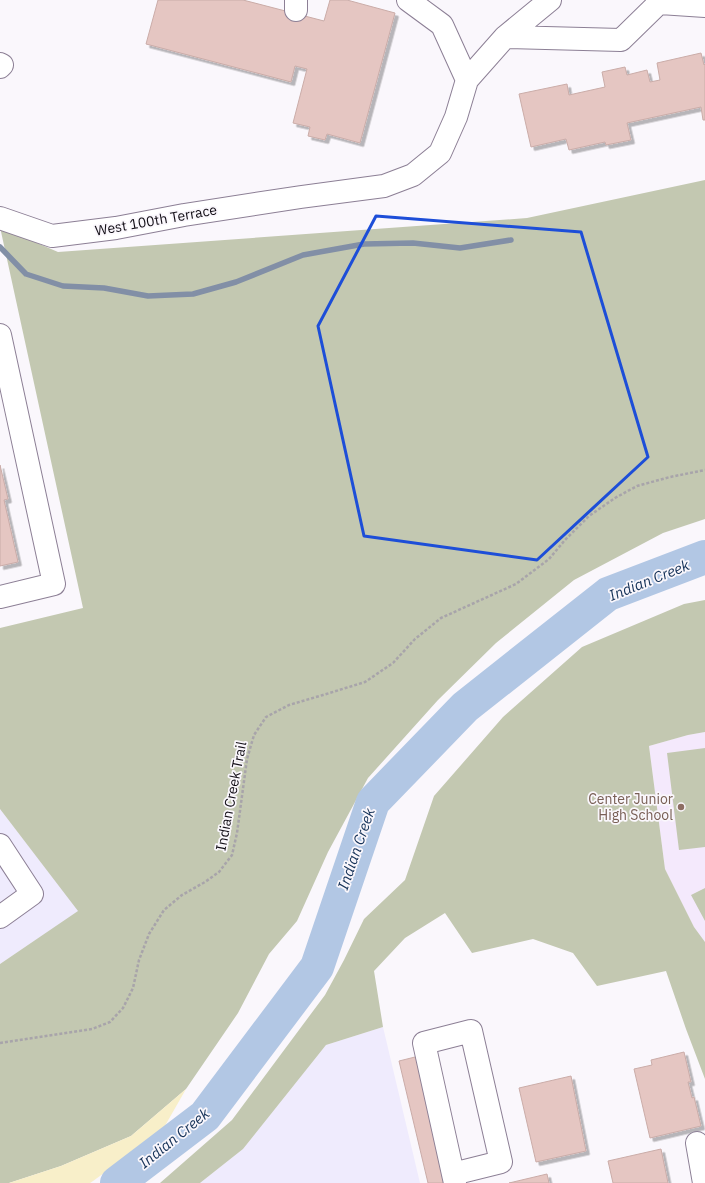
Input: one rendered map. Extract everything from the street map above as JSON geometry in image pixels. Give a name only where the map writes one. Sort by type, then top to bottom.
[{"type":"street","points":[[408,0],[442,25],[467,80],[505,37],[550,0]]},
{"type":"street","points":[[505,37],[621,40],[661,1],[705,6]]},
{"type":"street","points":[[0,64],[2,65],[0,67]]},
{"type":"street","name":"West 100th Terrace","points":[[0,218],[52,236],[116,228],[184,214],[384,186],[413,175],[440,152],[456,117],[467,80]]},
{"type":"street","points":[[0,335],[54,584],[0,597]]},
{"type":"street","points":[[0,845],[32,894],[0,917]]},
{"type":"street","points":[[471,1031],[501,1162],[454,1179],[424,1043],[471,1031]]},
{"type":"street","points":[[696,1144],[704,1183]]},
{"type":"path","name":"Indian Creek Trail","points":[[0,1043],[92,1029],[110,1022],[123,1008],[133,988],[139,960],[149,934],[164,910],[182,895],[219,872],[232,856],[247,759],[254,735],[266,717],[289,705],[365,682],[393,663],[415,639],[441,618],[516,584],[549,559],[565,540],[589,516],[615,498],[637,486],[670,477],[705,470]]},
{"type":"highlighted area","points":[[376,216],[581,232],[648,457],[537,560],[364,536],[318,326]]},
{"type":"shaded area","name":"Center Junior High School","points":[[705,732],[705,942],[694,927],[665,869],[649,746],[688,735]]},
{"type":"shaded area","points":[[0,809],[79,911],[0,964]]},
{"type":"shaded area","points":[[383,1027],[420,1183],[200,1183],[243,1149],[326,1045]]},
{"type":"green space","points":[[705,180],[705,519],[663,533],[574,580],[496,643],[438,700],[368,778],[328,852],[297,921],[269,954],[238,1013],[186,1089],[131,1136],[61,1166],[9,1183],[0,1183],[0,964],[78,911],[0,809],[0,628],[83,608],[0,227],[58,252],[527,218]]},
{"type":"green space","points":[[705,600],[705,732],[688,735],[649,746],[665,869],[694,927],[705,942],[705,1079],[666,971],[597,986],[573,953],[533,939],[472,953],[445,913],[405,938],[374,971],[383,1027],[326,1045],[243,1149],[200,1183],[160,1183],[232,1120],[325,995],[364,919],[405,880],[434,796],[503,717],[582,647],[684,604]]},
{"type":"green space","points":[[705,748],[705,847],[679,850],[667,753]]},
{"type":"green space","points":[[705,888],[705,921],[691,895]]},
{"type":"sand","points":[[186,1089],[162,1131],[90,1183],[9,1183],[61,1166],[131,1136]]},
{"type":"building","points":[[158,0],[243,0],[324,21],[330,0],[347,0],[395,13],[360,143],[327,134],[325,140],[308,136],[310,127],[293,123],[307,69],[295,66],[291,82],[146,44]]},
{"type":"building","points":[[701,53],[704,65],[705,64],[705,120],[703,120],[701,107],[627,123],[631,140],[606,145],[605,142],[569,150],[566,139],[531,147],[519,94],[567,84],[569,95],[605,87],[602,72],[625,67],[627,75],[647,70],[650,82],[660,80],[657,63]]},
{"type":"building","points":[[0,465],[8,499],[4,500],[18,562],[0,566]]},
{"type":"building","points":[[684,1052],[691,1082],[688,1082],[692,1098],[694,1097],[701,1126],[650,1138],[634,1069],[652,1065],[651,1060]]},
{"type":"building","points":[[419,1056],[449,1183],[428,1183],[399,1061]]},
{"type":"building","points":[[571,1076],[586,1151],[536,1162],[519,1088]]},
{"type":"building","points":[[661,1149],[668,1183],[613,1183],[608,1161]]},
{"type":"building","points":[[547,1174],[549,1183],[509,1183]]},
{"type":"waterway","points":[[0,247],[26,274],[63,286],[104,288],[148,296],[193,294],[236,282],[303,255],[364,244],[413,243],[460,248],[511,240]]},
{"type":"waterway","name":"Indian Creek","points":[[117,1183],[205,1116],[317,967],[373,802],[465,707],[608,594],[705,557]]},
{"type":"place","name":"Center Junior High School","points":[[681,807]]}]
